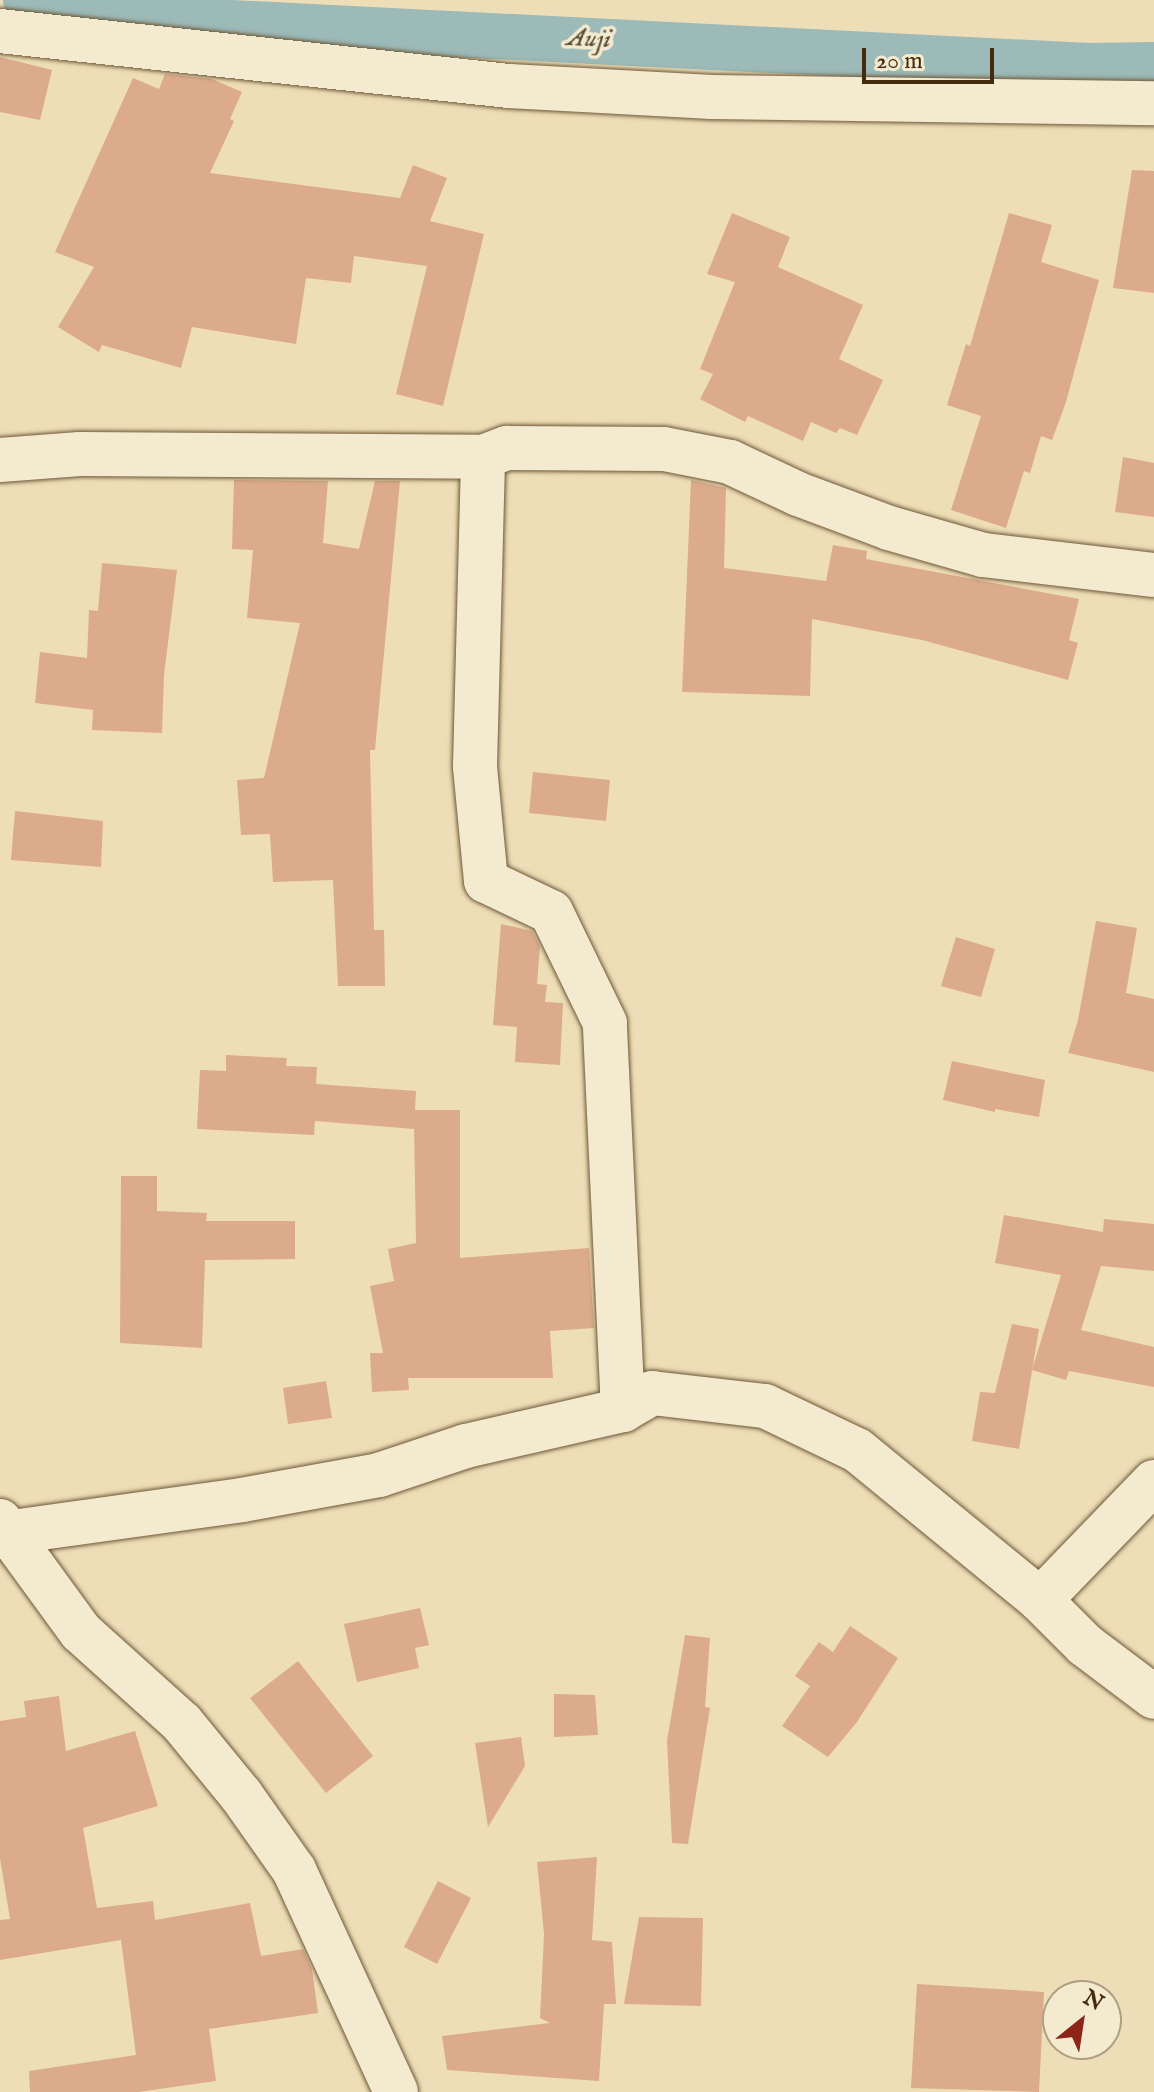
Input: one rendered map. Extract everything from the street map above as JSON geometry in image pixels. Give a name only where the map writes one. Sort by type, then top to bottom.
[{"type":"street","points":[[0,31],[509,86],[712,97],[1154,103]]},
{"type":"street","points":[[0,460],[80,454],[483,457],[507,448],[664,449],[730,462],[798,494],[889,528],[983,555],[1154,575]]},
{"type":"street","points":[[483,457],[475,766],[486,881],[551,912],[605,1023],[623,1410]]},
{"type":"street","points":[[2,1530],[242,1500],[379,1475],[466,1446],[623,1410],[652,1393],[765,1406],[857,1450],[1040,1600],[1085,1645],[1154,1697]]},
{"type":"street","points":[[1040,1600],[1154,1482]]},
{"type":"street","points":[[2,1530],[81,1632],[182,1723],[241,1795],[294,1870],[396,2092]]},
{"type":"street","points":[[1085,1645],[1154,1678]]},
{"type":"building","points":[[0,57],[52,70],[40,120],[0,112]]},
{"type":"building","points":[[165,74],[212,79],[242,92],[230,119],[234,121],[210,173],[400,198],[413,165],[447,178],[430,221],[484,234],[443,406],[396,394],[427,266],[354,256],[351,283],[306,278],[296,344],[192,327],[181,368],[102,345],[99,352],[58,327],[94,267],[55,252],[133,78],[159,89]]},
{"type":"building","points":[[1132,170],[1154,171],[1154,293],[1113,288]]},
{"type":"building","points":[[732,213],[790,237],[778,267],[863,305],[839,359],[883,380],[857,435],[840,428],[836,433],[811,422],[803,441],[748,416],[745,422],[700,399],[713,374],[700,369],[735,282],[707,274]]},
{"type":"building","points":[[1009,213],[1052,225],[1041,262],[1099,280],[1066,402],[1052,440],[1041,436],[1030,473],[1024,471],[1006,528],[951,510],[981,416],[947,405],[966,344],[970,346]]},
{"type":"building","points":[[1123,457],[1154,463],[1154,517],[1115,512]]},
{"type":"building","points":[[234,480],[328,481],[323,543],[359,549],[375,481],[400,481],[375,750],[370,750],[374,930],[384,930],[385,986],[338,986],[333,880],[273,882],[270,834],[241,835],[237,780],[264,778],[300,623],[247,618],[253,550],[232,549]]},
{"type":"building","points":[[691,480],[726,488],[724,568],[826,581],[833,545],[867,551],[866,559],[1079,599],[1069,640],[1078,643],[1068,680],[922,640],[812,619],[810,696],[682,692]]},
{"type":"building","points":[[102,563],[177,570],[164,675],[162,733],[92,730],[93,710],[35,703],[40,652],[87,658],[89,610],[98,611]]},
{"type":"building","points":[[533,772],[610,780],[606,821],[529,813]]},
{"type":"building","points":[[15,811],[103,821],[101,867],[11,860]]},
{"type":"building","points":[[1096,921],[1137,928],[1126,993],[1154,999],[1154,1072],[1068,1053],[1078,1020]]},
{"type":"building","points":[[501,924],[532,931],[540,946],[537,984],[547,985],[545,1002],[563,1003],[560,1065],[515,1062],[517,1027],[493,1025]]},
{"type":"building","points":[[956,937],[995,949],[981,997],[941,986]]},
{"type":"building","points":[[226,1055],[287,1058],[286,1066],[317,1067],[316,1084],[416,1091],[415,1110],[460,1110],[460,1258],[589,1248],[594,1328],[550,1331],[553,1378],[408,1378],[409,1390],[372,1392],[370,1353],[383,1353],[370,1286],[394,1281],[388,1249],[416,1243],[414,1125],[414,1129],[315,1121],[314,1135],[197,1129],[200,1070],[226,1071]]},
{"type":"building","points":[[952,1061],[1045,1080],[1039,1117],[995,1109],[995,1112],[943,1100]]},
{"type":"building","points":[[121,1176],[157,1176],[157,1211],[207,1213],[206,1221],[295,1221],[295,1259],[205,1260],[202,1348],[120,1343]]},
{"type":"building","points":[[1004,1215],[1103,1232],[1104,1219],[1154,1224],[1154,1271],[1101,1266],[1081,1330],[1154,1347],[1154,1387],[1069,1371],[1066,1380],[1032,1370],[1061,1275],[995,1263]]},
{"type":"building","points":[[1012,1324],[1039,1329],[1019,1449],[972,1441],[980,1392],[995,1393]]},
{"type":"building","points":[[326,1381],[332,1418],[288,1424],[283,1388]]},
{"type":"building","points":[[420,1608],[429,1645],[415,1648],[419,1668],[357,1682],[344,1624]]},
{"type":"building","points":[[850,1626],[898,1658],[857,1722],[828,1757],[782,1726],[810,1686],[795,1676],[819,1642],[833,1652]]},
{"type":"building","points":[[685,1635],[710,1638],[705,1707],[710,1708],[688,1844],[672,1843],[667,1741]]},
{"type":"building","points":[[298,1661],[373,1756],[326,1793],[250,1698]]},
{"type":"building","points":[[554,1694],[595,1695],[598,1735],[554,1737]]},
{"type":"building","points":[[59,1696],[66,1751],[135,1731],[158,1806],[83,1828],[97,1908],[153,1901],[155,1920],[250,1903],[261,1956],[303,1949],[312,1969],[318,2013],[209,2029],[216,2081],[138,2092],[30,2092],[29,2071],[136,2055],[121,1940],[0,1960],[0,1920],[10,1919],[0,1858],[0,1721],[26,1717],[24,1701]]},
{"type":"building","points":[[521,1737],[525,1766],[488,1827],[475,1743]]},
{"type":"building","points":[[597,1857],[592,1940],[612,1942],[616,2004],[604,2004],[599,2081],[447,2070],[442,2036],[550,2023],[540,2018],[544,1934],[537,1862]]},
{"type":"building","points":[[438,1881],[471,1898],[437,1964],[404,1947]]},
{"type":"building","points":[[639,1917],[703,1918],[701,2006],[624,2004]]},
{"type":"building","points":[[917,1984],[1042,1992],[1039,2092],[911,2088]]},
{"type":"waterway","name":"Auji","points":[[26,0],[192,21],[1089,66],[1154,65]]}]
